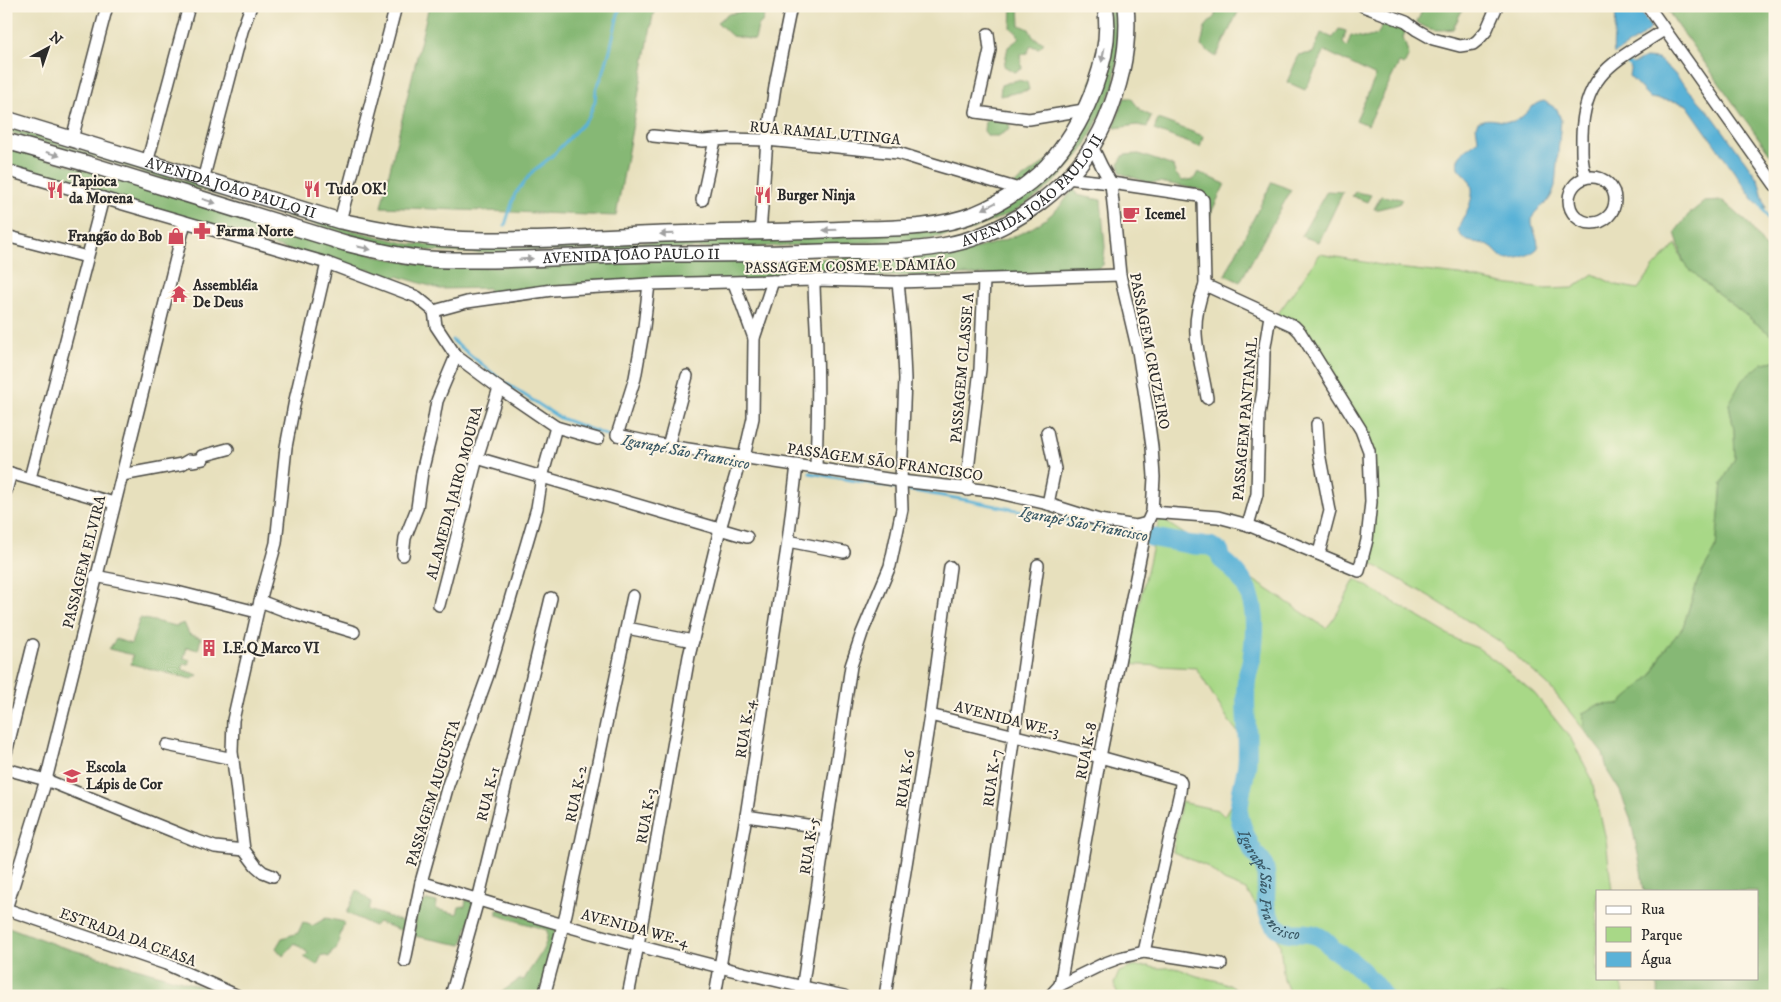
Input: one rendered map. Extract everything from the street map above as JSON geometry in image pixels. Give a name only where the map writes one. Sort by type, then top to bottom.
[{"type":"main road","name":"AVENIDA JOÃO PAULO II","points":[[6,119],[340,221],[394,232],[450,239],[760,233],[930,226],[974,214],[1011,195],[1034,178],[1055,158],[1074,130],[1095,83],[1103,58],[1107,16],[1106,6]]},
{"type":"main road","name":"AVENIDA JOÃO PAULO II","points":[[6,141],[88,164],[345,243],[380,252],[418,258],[508,260],[621,255],[880,251],[942,246],[974,238],[1008,223],[1034,208],[1066,178],[1098,139],[1122,76],[1126,45],[1126,6]]},
{"type":"street","points":[[72,139],[107,6]]},
{"type":"street","points":[[147,163],[189,6]]},
{"type":"street","points":[[203,180],[236,54],[251,6]]},
{"type":"street","points":[[340,221],[396,6]]},
{"type":"street","points":[[760,233],[767,140],[776,80],[791,6]]},
{"type":"street","points":[[1363,6],[1406,22],[1433,39],[1460,46],[1473,44],[1478,40],[1486,31],[1497,6]]},
{"type":"street","points":[[1648,6],[1775,185]]},
{"type":"street","points":[[1586,177],[1582,167],[1582,122],[1591,90],[1604,70],[1613,62],[1664,30]]},
{"type":"street","points":[[988,34],[990,50],[976,112],[1029,119],[1084,110]]},
{"type":"street","name":"RUA RAMAL UTINGA","points":[[653,136],[703,141],[767,140],[898,153],[1019,189]]},
{"type":"street","points":[[702,200],[715,140]]},
{"type":"street","points":[[1092,146],[1111,183]]},
{"type":"street","points":[[7,173],[103,198],[326,263],[417,297],[434,311],[436,326],[456,356],[556,427],[598,439]]},
{"type":"street","points":[[1594,176],[1601,178],[1608,183],[1615,196],[1615,204],[1607,218],[1592,223],[1585,222],[1573,213],[1568,199],[1573,185],[1586,177],[1594,176]]},
{"type":"street","points":[[1066,178],[1194,194],[1203,200],[1205,285],[1198,302],[1195,336],[1207,398]]},
{"type":"street","name":"PASSAGEM CRUZEIRO","points":[[1111,183],[1120,275],[1138,351],[1152,447],[1154,477],[1152,512],[1146,531]]},
{"type":"street","points":[[30,478],[103,198]]},
{"type":"street","name":"PASSAGEM ELVIRA","points":[[6,909],[46,780],[95,576],[185,222]]},
{"type":"street","points":[[6,236],[87,257]]},
{"type":"street","points":[[273,876],[263,872],[256,866],[244,850],[233,760],[233,720],[276,543],[286,447],[326,263]]},
{"type":"street","name":"PASSAGEM COSME E DAMIÃO","points":[[434,311],[466,302],[552,290],[649,284],[814,280],[898,282],[1120,275]]},
{"type":"street","points":[[814,280],[818,394],[816,467]]},
{"type":"street","name":"PASSAGEM CLASSE A","points":[[968,490],[968,470],[980,369],[984,280]]},
{"type":"street","points":[[754,338],[772,281]]},
{"type":"street","name":"RUA K-5","points":[[801,991],[851,666],[862,633],[890,566],[899,525],[905,379],[898,282]]},
{"type":"street","points":[[734,283],[754,338]]},
{"type":"street","name":"PASSAGEM SÃO FRANCISCO","points":[[649,284],[635,378],[617,435],[797,469],[816,467],[901,485],[991,491],[1048,504],[1099,520],[1136,526],[1146,531]]},
{"type":"street","points":[[1152,512],[1218,517],[1248,524],[1359,570],[1367,540],[1371,502],[1371,464],[1366,440],[1300,332],[1294,326],[1205,285]]},
{"type":"street","name":"PASSAGEM PANTANAL","points":[[1248,524],[1256,494],[1259,415],[1263,390],[1264,352],[1270,316]]},
{"type":"street","name":"RUA K-3","points":[[628,996],[693,641],[720,529],[753,418],[754,338]]},
{"type":"street","points":[[403,556],[407,532],[417,508],[422,472],[432,435],[437,402],[456,356]]},
{"type":"street","points":[[668,446],[687,376]]},
{"type":"street","name":"ALAMEDA JAIRO MOURA","points":[[439,605],[477,458],[499,388]]},
{"type":"street","points":[[1317,424],[1319,453],[1330,511],[1319,553]]},
{"type":"street","name":"PASSAGEM AUGUSTA","points":[[405,961],[421,882],[448,785],[488,675],[537,508],[542,476],[556,427]]},
{"type":"street","points":[[1047,432],[1055,469],[1048,504]]},
{"type":"street","points":[[122,475],[182,464],[189,460],[192,462],[203,459],[202,456],[228,449]]},
{"type":"street","points":[[477,458],[747,537]]},
{"type":"street","name":"RUA K-4","points":[[715,996],[746,816],[788,541],[797,469]]},
{"type":"street","points":[[6,491],[8,473],[114,503]]},
{"type":"street","name":"RUA K-8","points":[[1060,985],[1100,757],[1146,531]]},
{"type":"street","points":[[788,541],[844,552]]},
{"type":"street","name":"RUA K-7","points":[[977,996],[1038,565]]},
{"type":"street","name":"RUA K-6","points":[[885,996],[930,715],[950,567]]},
{"type":"street","points":[[95,576],[294,614],[354,632]]},
{"type":"street","name":"RUA K-2","points":[[544,996],[564,924],[633,596]]},
{"type":"street","name":"RUA K-1","points":[[451,996],[478,900],[551,598]]},
{"type":"street","points":[[627,628],[693,641]]},
{"type":"street","points":[[6,753],[33,645]]},
{"type":"street","name":"AVENIDA WE-3","points":[[930,715],[1100,757],[1179,779],[1181,783],[1180,792],[1144,952]]},
{"type":"street","points":[[167,745],[233,760]]},
{"type":"street","points":[[6,769],[46,780],[192,839],[216,847],[244,850]]},
{"type":"street","points":[[746,816],[827,828]]},
{"type":"street","name":"AVENIDA WE-4","points":[[421,882],[478,900],[801,991],[844,996]]},
{"type":"street","name":"ESTRADA DA CEASA","points":[[6,909],[166,964],[238,996]]},
{"type":"street","points":[[1050,996],[1060,985],[1103,964],[1144,952],[1221,964]]},
{"type":"green space","points":[[429,6],[656,6],[616,216],[381,207]]},
{"type":"green space","points":[[1019,6],[1020,25],[1029,29],[1033,37],[1044,43],[1039,48],[1031,46],[1027,53],[1020,55],[1022,69],[1014,72],[1004,66],[1008,47],[1020,38],[1011,28],[1012,7]]},
{"type":"green space","points":[[1111,6],[1120,6],[1122,24],[1113,89],[1083,150],[1062,175],[1039,195],[1013,212],[966,232],[927,239],[753,247],[480,253],[442,252],[390,246],[6,131],[6,127],[328,224],[409,244],[496,248],[717,240],[960,223],[1076,140]]},
{"type":"green space","points":[[1216,6],[1241,6],[1216,57],[1201,46],[1205,27],[1215,16]]},
{"type":"green space","points":[[1424,6],[1464,6],[1453,29],[1438,30],[1430,29],[1417,22]]},
{"type":"green space","points":[[1664,6],[1775,6],[1775,161]]},
{"type":"green space","points":[[759,9],[764,16],[758,26],[755,40],[732,36],[717,22],[729,14]]},
{"type":"green space","points":[[1386,20],[1406,28],[1403,38],[1409,55],[1404,65],[1399,63],[1368,125],[1356,120],[1376,76],[1325,51],[1305,90],[1287,82],[1299,55],[1313,53],[1321,33],[1333,38],[1339,29],[1346,31],[1343,43],[1347,47],[1351,35],[1365,38],[1377,35]]},
{"type":"green space","points":[[1017,80],[1027,82],[1029,90],[1000,96],[1001,85]]},
{"type":"green space","points":[[1124,98],[1131,98],[1141,111],[1151,116],[1147,127],[1137,125],[1114,127]]},
{"type":"green space","points":[[990,117],[1008,121],[1010,129],[998,136],[988,136],[984,131],[985,122]]},
{"type":"green space","points":[[1158,119],[1203,136],[1200,147],[1154,130]]},
{"type":"green space","points":[[6,147],[385,258],[436,267],[480,268],[549,263],[929,256],[968,250],[1024,232],[1054,212],[1074,188],[1077,195],[1101,200],[1105,247],[1103,265],[1091,273],[840,277],[488,295],[489,288],[440,289],[397,276],[392,281],[381,278],[369,268],[360,271],[6,167]]},
{"type":"green space","points":[[1139,154],[1173,166],[1175,173],[1182,181],[1194,179],[1198,172],[1225,184],[1209,217],[1201,190],[1160,182],[1150,183],[1120,173],[1119,163],[1124,155]]},
{"type":"green space","points":[[1272,182],[1291,190],[1240,282],[1225,275]]},
{"type":"green space","points":[[1327,191],[1343,192],[1319,242],[1301,236]]},
{"type":"green space","points":[[1355,192],[1371,195],[1367,202],[1352,196]]},
{"type":"green space","points":[[1381,196],[1402,199],[1399,204],[1374,209]]},
{"type":"green space","points":[[1723,201],[1748,223],[1775,261],[1775,338],[1706,284],[1684,264],[1675,232],[1689,214],[1704,202]]},
{"type":"green space","points":[[1676,244],[1684,264],[1706,284],[1775,338],[1775,361],[1763,363],[1729,404],[1734,430],[1735,458],[1722,483],[1716,548],[1698,580],[1683,627],[1663,652],[1652,675],[1620,704],[1598,705],[1583,713],[1585,731],[1550,687],[1499,641],[1429,596],[1365,560],[1368,444],[1303,331],[1277,315],[1320,254],[1397,268],[1460,275],[1503,284],[1545,289],[1573,288],[1593,274],[1616,285],[1638,289],[1654,267]]},
{"type":"green space","points":[[1775,361],[1775,996],[1659,996],[1655,980],[1758,980],[1758,890],[1644,890],[1630,817],[1620,791],[1608,772],[1603,754],[1585,731],[1583,713],[1598,705],[1620,704],[1652,675],[1663,652],[1683,627],[1698,580],[1716,548],[1722,483],[1735,458],[1734,430],[1729,404],[1742,380],[1763,363]]},
{"type":"green space","points":[[1160,518],[1326,628],[1338,611],[1355,579],[1459,641],[1478,648],[1534,693],[1571,739],[1591,777],[1606,839],[1612,890],[1596,890],[1596,980],[1621,980],[1623,996],[1291,996],[1284,980],[1280,945],[1275,931],[1265,923],[1246,890],[1224,881],[1206,866],[1173,852],[1181,802],[1218,810],[1224,816],[1242,785],[1247,768],[1248,737],[1239,734],[1229,721],[1196,668],[1124,664]]},
{"type":"green space","points":[[140,618],[176,626],[184,623],[189,634],[201,638],[198,650],[187,647],[184,658],[190,660],[188,665],[184,664],[181,669],[198,675],[192,679],[131,664],[133,655],[109,649],[116,639],[131,644]]},
{"type":"green space","points":[[357,890],[371,902],[369,910],[406,923],[403,931],[378,922],[374,926],[347,913]]},
{"type":"green space","points":[[427,900],[437,902],[436,909],[457,914],[459,907],[465,906],[466,900],[475,903],[462,945],[414,936],[417,906]]},
{"type":"green space","points":[[497,909],[556,927],[540,996],[496,996],[520,979],[524,980],[543,950],[547,937],[547,930],[497,915]]},
{"type":"green space","points":[[326,918],[344,922],[336,950],[332,951],[329,957],[322,955],[317,965],[304,957],[308,953],[295,943],[283,956],[276,948],[282,938],[298,933],[303,922],[312,926]]},
{"type":"green space","points":[[6,926],[59,946],[210,989],[224,996],[6,996]]},
{"type":"green space","points":[[1148,966],[1178,969],[1221,982],[1232,987],[1242,996],[1118,996],[1114,984],[1119,972],[1132,967]]},
{"type":"water","points":[[1614,6],[1637,6],[1651,28],[1638,39],[1614,54],[1613,42],[1616,18]]},
{"type":"water","points":[[1645,58],[1658,59],[1670,69],[1711,114],[1758,179],[1766,208],[1756,203],[1687,105],[1650,98],[1629,76],[1631,65]]},
{"type":"water","points":[[1544,101],[1557,109],[1561,120],[1555,186],[1549,199],[1532,219],[1538,248],[1523,257],[1504,259],[1489,246],[1468,241],[1458,231],[1469,206],[1472,193],[1472,186],[1469,180],[1458,168],[1459,158],[1478,139],[1476,126],[1478,122],[1487,119],[1514,121],[1535,104]]},
{"type":"waterway","name":"Igarapé São Francisco","points":[[505,225],[515,194],[533,171],[551,157],[589,117],[595,101],[596,89],[603,74],[610,50],[620,6]]},
{"type":"waterway","points":[[1628,64],[1635,67]]},
{"type":"waterway","points":[[1759,203],[1775,228]]},
{"type":"waterway","name":"Igarapé São Francisco","points":[[452,340],[501,380],[560,418],[614,438]]},
{"type":"waterway","name":"Igarapé São Francisco","points":[[810,473],[966,500],[1143,535]]},
{"type":"waterway","name":"Igarapé São Francisco","points":[[1150,537],[1193,545],[1210,546],[1220,552],[1221,559],[1233,569],[1241,580],[1252,602],[1255,628],[1252,657],[1246,683],[1247,763],[1239,812],[1247,839],[1262,862],[1266,873],[1266,907],[1268,914],[1277,927],[1283,931],[1316,935],[1323,939],[1361,970],[1383,996]]},
{"type":"place","name":"Tudo OK!","points":[[312,189]]},
{"type":"place","name":"Tapioca da Morena","points":[[55,190]]},
{"type":"place","name":"Burger Ninja","points":[[763,195]]},
{"type":"place","name":"Icemel","points":[[1131,214]]},
{"type":"place","name":"Farma Norte","points":[[202,231]]},
{"type":"place","name":"Frangão do Bob","points":[[176,236]]},
{"type":"place","name":"Assembléia De Deus","points":[[179,294]]},
{"type":"place","name":"I.E.Q Marco VI","points":[[209,648]]},
{"type":"place","name":"Escola Lápis de Cor","points":[[72,776]]}]
